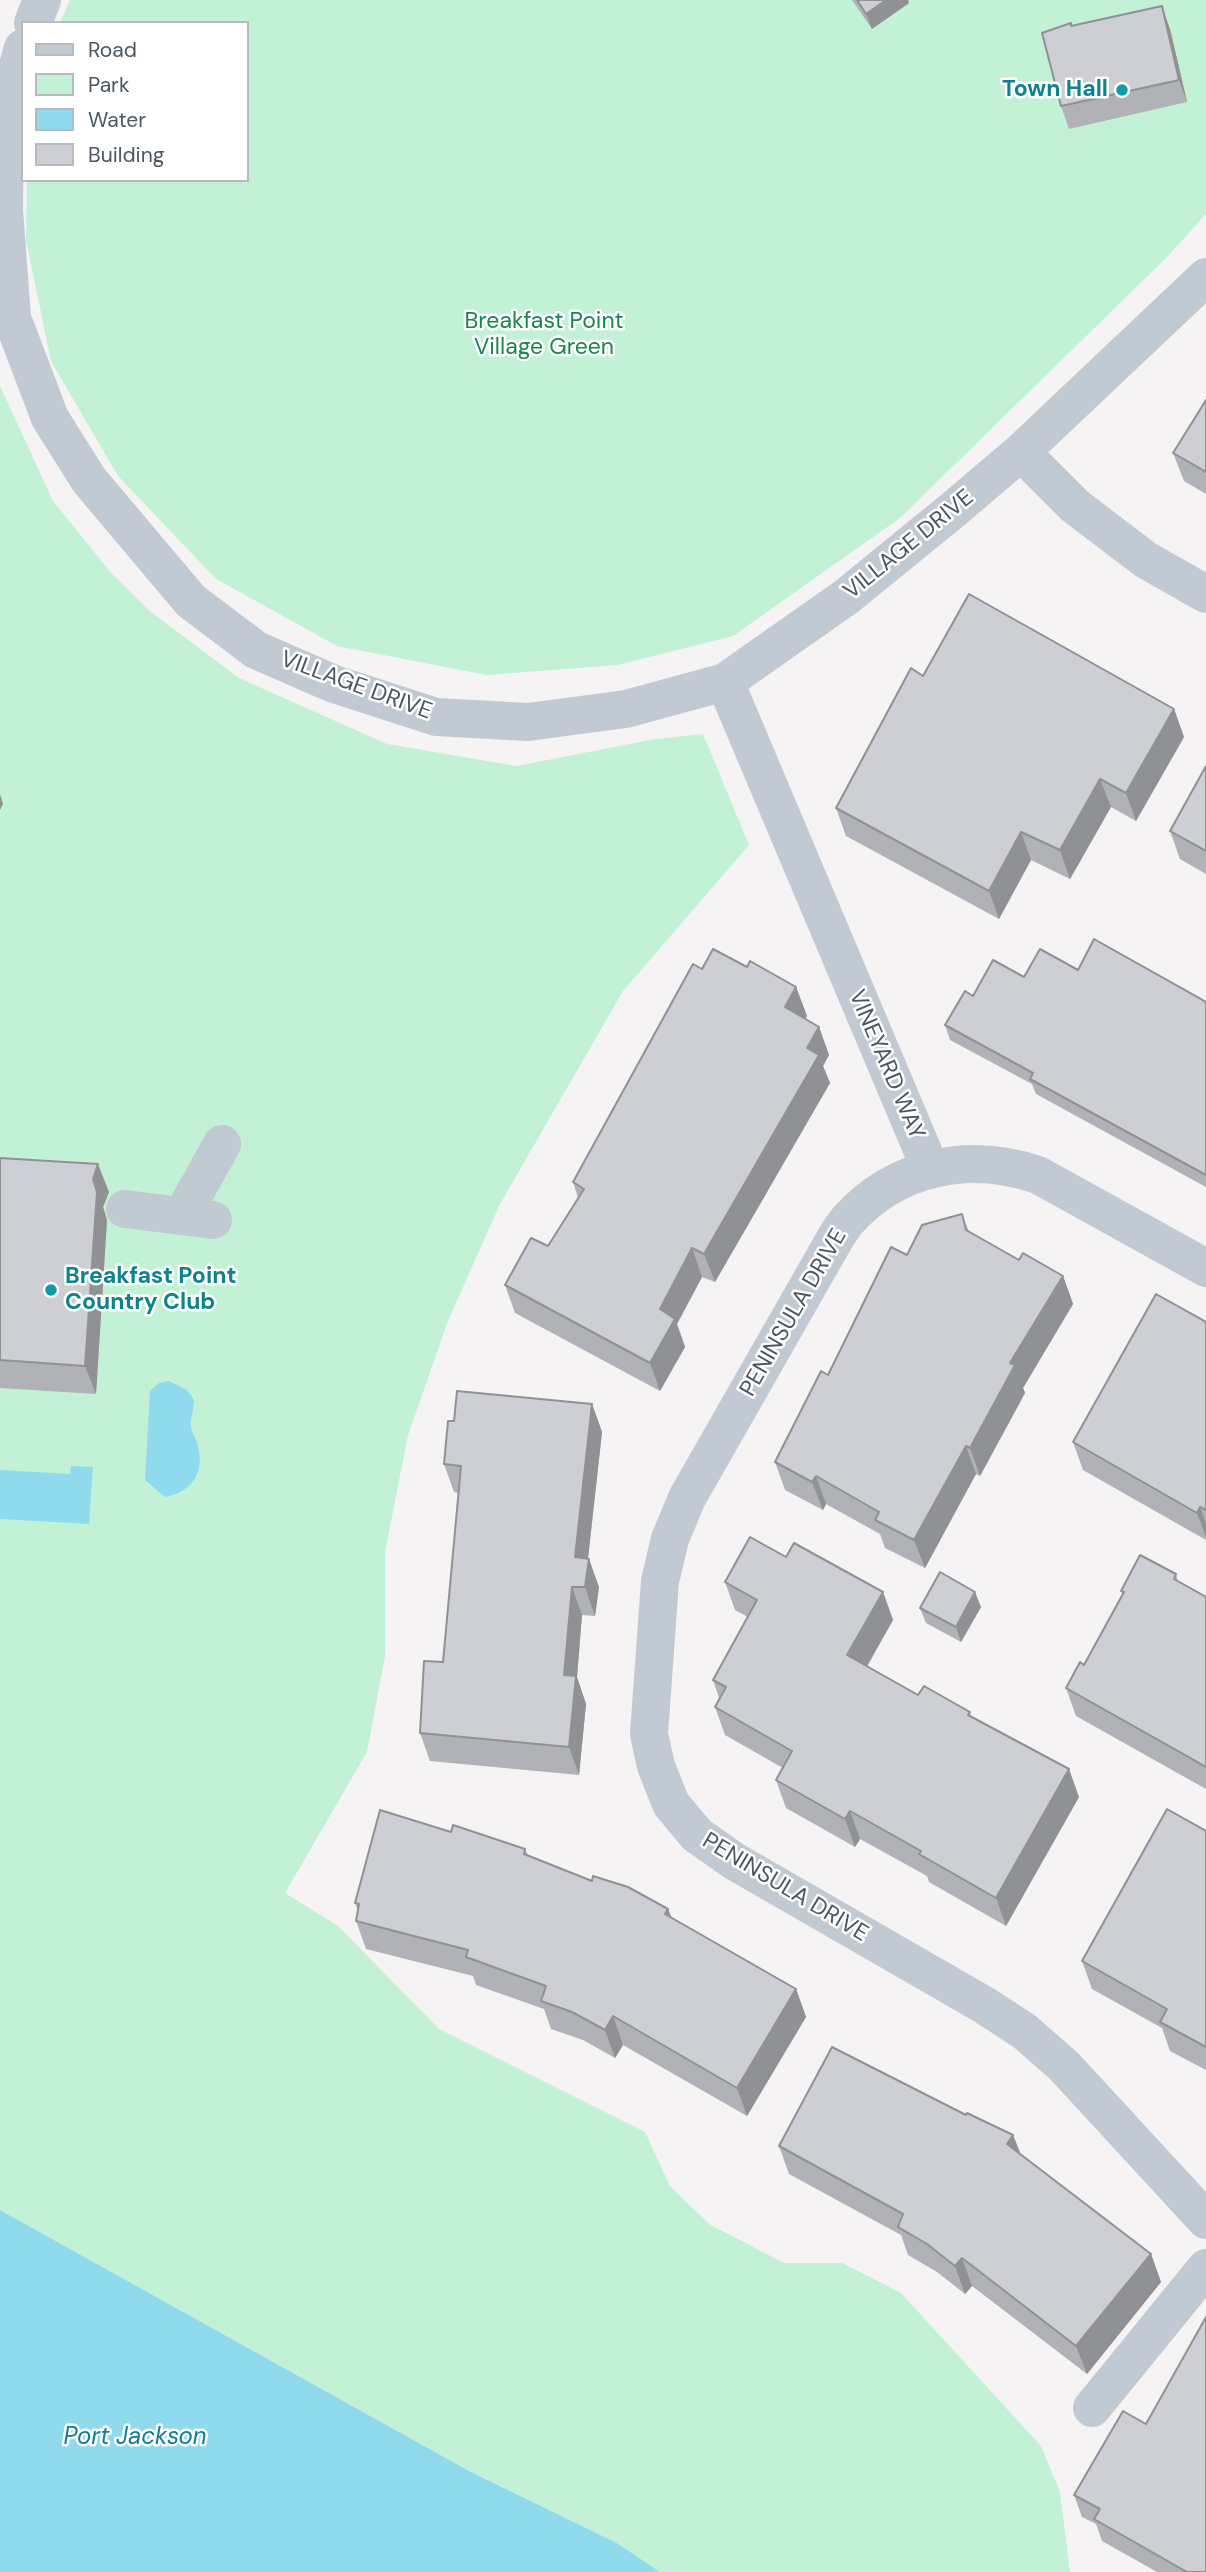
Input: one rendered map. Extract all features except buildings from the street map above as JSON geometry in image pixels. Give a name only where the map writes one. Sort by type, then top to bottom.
[{"type":"street","points":[[34,21],[42,0]]},
{"type":"street","name":"VILLAGE DRIVE","points":[[21,55],[5,113],[6,319],[50,418],[89,480],[191,601],[256,650],[334,684],[436,717],[528,722],[626,709],[725,682],[846,597],[1021,452],[1206,276]]},
{"type":"street","points":[[1021,452],[1075,506],[1115,537],[1146,560],[1206,594]]},
{"type":"street","name":"VINEYARD WAY","points":[[725,682],[930,1168],[959,1163],[987,1163],[1038,1175],[1206,1268]]},
{"type":"street","points":[[125,1209],[197,1218],[222,1144]]},
{"type":"street","name":"PENINSULA DRIVE","points":[[930,1168],[901,1180],[875,1196],[845,1223],[687,1498],[670,1538],[660,1581],[649,1734],[656,1766],[671,1804],[697,1835],[734,1861],[984,2005],[1024,2032],[1064,2066],[1206,2220]]},
{"type":"street","points":[[1092,2408],[1206,2268]]},
{"type":"green space","name":"Breakfast Point Village Green","points":[[70,0],[1206,0],[1206,214],[1167,257],[900,518],[733,636],[617,665],[487,675],[337,646],[216,579],[118,476],[51,361],[26,240],[27,182],[248,182],[248,21],[61,21]]},
{"type":"green space","points":[[0,386],[53,501],[112,574],[151,612],[239,678],[387,744],[517,766],[655,739],[703,734],[749,845],[623,991],[500,1204],[448,1321],[408,1435],[385,1552],[385,1656],[367,1752],[285,1893],[338,1926],[439,2029],[645,2132],[670,2186],[709,2224],[784,2263],[842,2263],[901,2293],[1041,2446],[1060,2492],[1070,2572],[660,2572],[617,2543],[471,2472],[0,2210]]},
{"type":"water","points":[[169,1381],[187,1390],[194,1400],[191,1428],[200,1462],[190,1485],[165,1497],[145,1480],[150,1391],[159,1383]]},
{"type":"water","points":[[71,1466],[93,1467],[89,1524],[0,1519],[0,1470],[70,1474]]},
{"type":"water","name":"Port Jackson","points":[[0,2210],[471,2472],[617,2543],[660,2572],[0,2572]]},
{"type":"place","name":"Town Hall","points":[[1122,90]]},
{"type":"place","name":"Breakfast Point Country Club","points":[[51,1290]]}]
